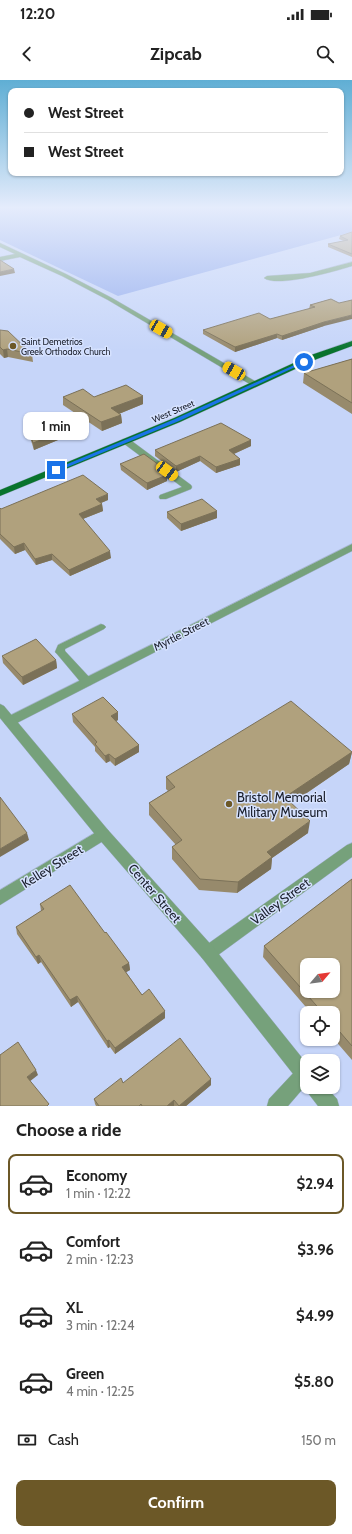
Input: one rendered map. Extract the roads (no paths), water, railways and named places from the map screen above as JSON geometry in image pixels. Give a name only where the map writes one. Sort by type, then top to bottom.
[{"type":"main road","name":"West Street","points":[[0,493],[177,420],[314,357],[352,344]]},
{"type":"street","points":[[0,259],[16,255]]},
{"type":"street","points":[[21,255],[110,299],[256,384]]},
{"type":"street","points":[[267,278],[286,279],[312,276],[352,264]]},
{"type":"street","points":[[341,268],[352,271]]},
{"type":"street","name":"Myrtle Street","points":[[10,721],[352,547]]},
{"type":"street","name":"Center Street","points":[[0,709],[103,834],[208,953],[300,1070]]},
{"type":"street","name":"Kelley Street","points":[[0,898],[103,834]]},
{"type":"street","name":"Valley Street","points":[[208,953],[352,849]]},
{"type":"street","points":[[276,1106],[300,1086]]},
{"type":"street","name":"Center Street","points":[[320,1094],[330,1106]]},
{"type":"lane","points":[[126,441],[188,486],[163,497]]},
{"type":"lane","points":[[87,682],[60,652],[61,647],[101,627]]},
{"type":"place","name":"Saint Demetrios Greek Orthodox Church","points":[[13,346]]},
{"type":"place","name":"Bristol Memorial Military Museum","points":[[229,804]]}]
